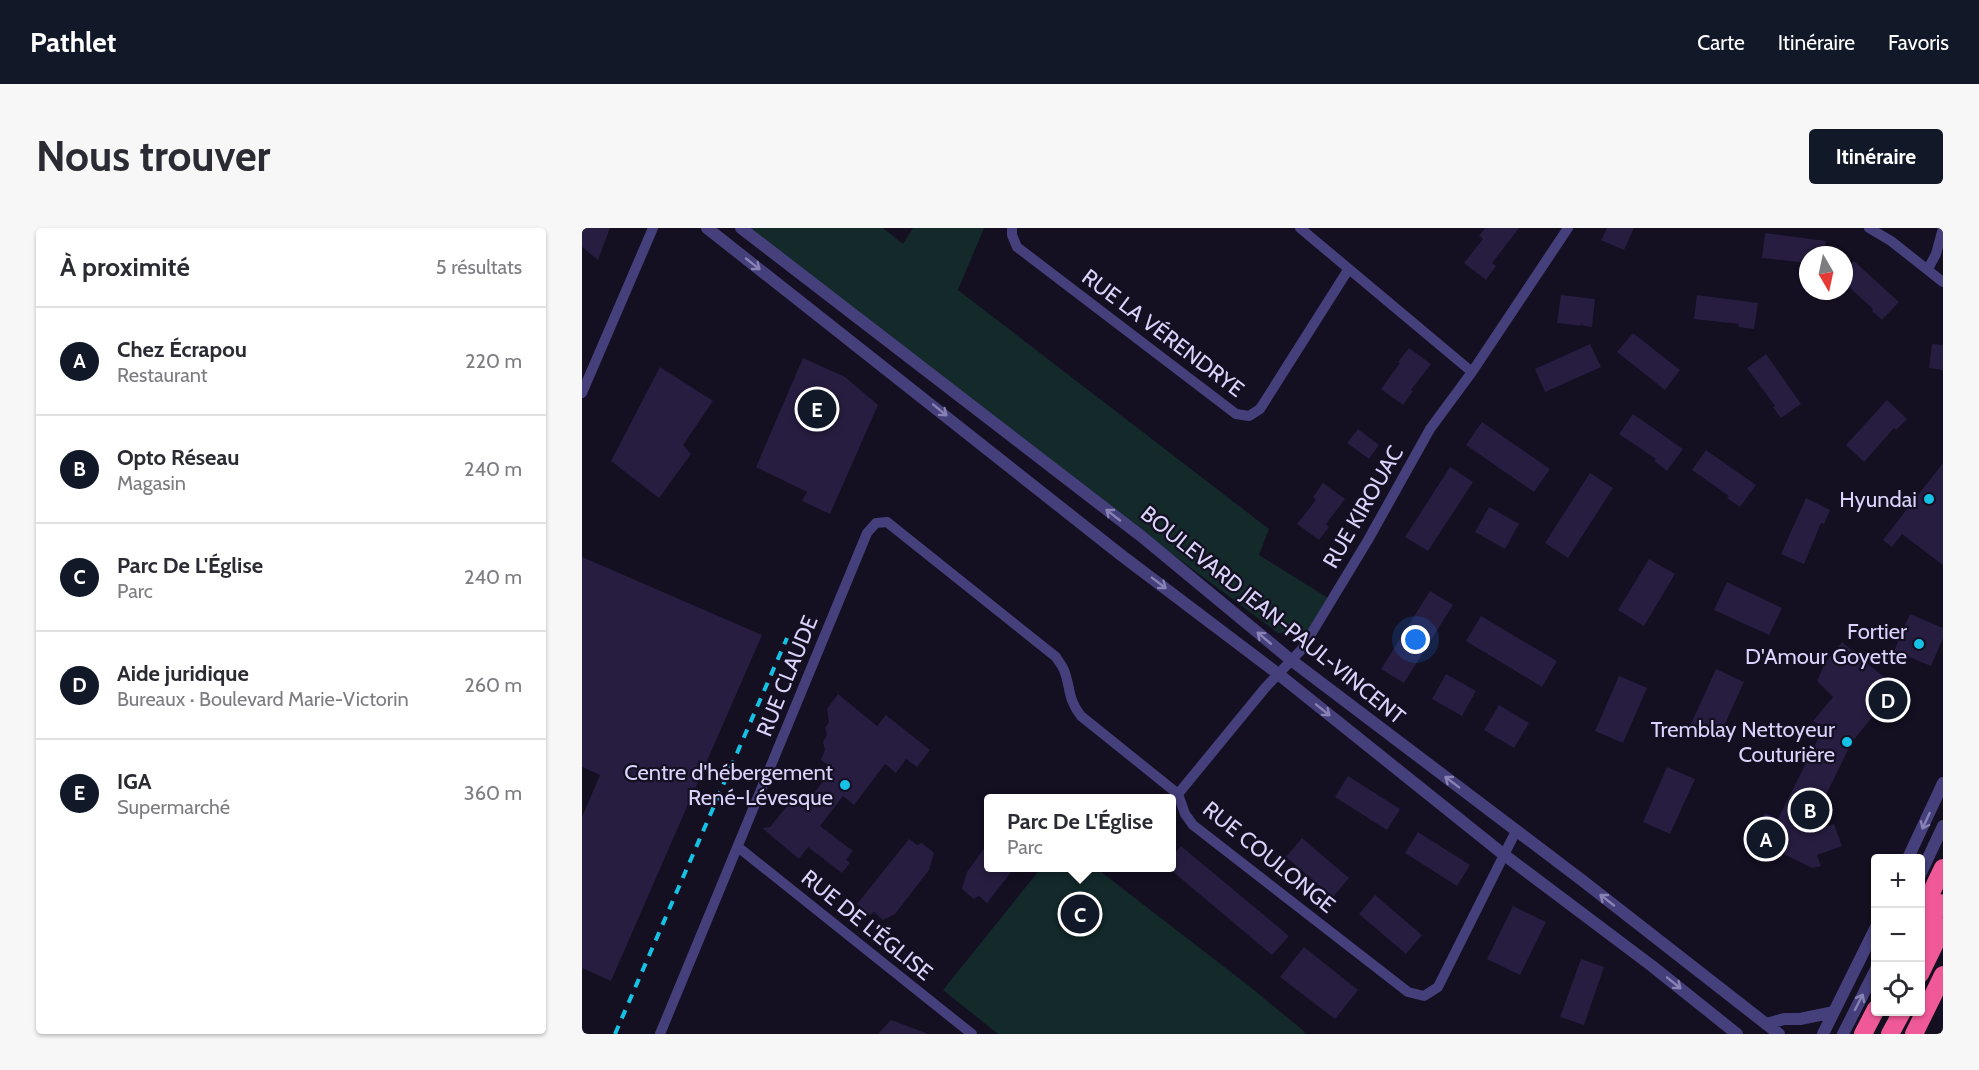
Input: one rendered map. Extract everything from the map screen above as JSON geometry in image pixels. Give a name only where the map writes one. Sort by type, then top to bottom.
[{"type":"highway","points":[[1924,908],[1943,868]]},
{"type":"highway","points":[[1925,933],[1943,896]]},
{"type":"highway","points":[[1925,964],[1943,927]]},
{"type":"highway","points":[[1914,1034],[1943,975]]},
{"type":"highway","points":[[1863,1034],[1872,1016]]},
{"type":"highway","points":[[1876,1034],[1885,1016]]},
{"type":"highway","points":[[1890,1034],[1899,1016]]},
{"type":"street","points":[[582,393],[653,228]]},
{"type":"street","name":"BOULEVARD JEAN-PAUL-VINCENT","points":[[707,228],[1503,854],[1594,921],[1737,1034]]},
{"type":"street","name":"BOULEVARD JEAN-PAUL-VINCENT","points":[[741,228],[1141,536],[1291,660],[1779,1034]]},
{"type":"street","name":"RUE LA VÉRENDRYE","points":[[1012,228],[1017,247],[1236,414],[1249,416],[1260,409],[1348,270]]},
{"type":"street","points":[[1300,228],[1472,372]]},
{"type":"street","name":"RUE KIROUAC","points":[[1178,794],[1277,674],[1302,649],[1368,540],[1430,429],[1472,372],[1568,228]]},
{"type":"street","points":[[1869,228],[1891,241],[1943,282]]},
{"type":"street","points":[[1928,269],[1939,247],[1943,228]]},
{"type":"street","points":[[912,389],[923,368]]},
{"type":"street","name":"RUE COULONGE","points":[[867,533],[876,523],[887,522],[1056,657],[1064,670],[1073,706],[1081,716],[1178,794],[1185,814],[1193,825],[1408,992],[1424,996],[1438,987],[1516,831]]},
{"type":"street","name":"RUE CLAUDE","points":[[664,1032],[867,533]]},
{"type":"street","points":[[1910,854],[1943,783]]},
{"type":"street","points":[[1925,864],[1943,826]]},
{"type":"street","name":"RUE DE L'ÉGLISE","points":[[738,847],[972,1034]]},
{"type":"street","points":[[1823,1034],[1871,935]]},
{"type":"street","points":[[1843,1034],[1871,977]]},
{"type":"street","points":[[1766,1024],[1834,1012]]},
{"type":"green space","points":[[741,228],[883,228],[903,244],[913,228],[984,228],[958,290],[1269,529],[1259,555],[1328,598],[1305,635],[1278,633],[923,368]]},
{"type":"green space","points":[[1038,872],[1101,872],[1305,1032],[1304,1034],[998,1034],[943,990]]},
{"type":"building","points":[[582,228],[610,228],[598,260],[582,247]]},
{"type":"building","points":[[1485,228],[1519,228],[1492,263],[1496,266],[1486,280],[1464,263],[1483,239],[1479,236]]},
{"type":"building","points":[[1607,228],[1634,228],[1624,250],[1601,240]]},
{"type":"building","points":[[1765,233],[1826,241],[1825,246],[1799,246],[1799,262],[1762,258]]},
{"type":"building","points":[[1853,262],[1899,302],[1882,320],[1853,291]]},
{"type":"building","points":[[1561,295],[1595,299],[1592,327],[1580,323],[1582,326],[1557,323]]},
{"type":"building","points":[[1697,295],[1758,303],[1754,329],[1738,327],[1739,324],[1694,319]]},
{"type":"building","points":[[1633,333],[1680,370],[1665,390],[1617,352]]},
{"type":"building","points":[[1590,344],[1601,367],[1545,392],[1535,369]]},
{"type":"building","points":[[1932,344],[1943,345],[1943,370],[1929,368]]},
{"type":"building","points":[[1409,348],[1431,364],[1411,390],[1413,391],[1403,405],[1381,389]]},
{"type":"building","points":[[1766,354],[1801,404],[1781,418],[1747,368]]},
{"type":"building","points":[[803,358],[845,377],[878,405],[830,514],[802,501],[807,492],[756,467]]},
{"type":"building","points":[[660,367],[713,401],[683,445],[691,454],[659,498],[611,461]]},
{"type":"building","points":[[1887,400],[1907,419],[1896,430],[1894,428],[1864,462],[1846,445]]},
{"type":"building","points":[[1633,414],[1683,449],[1667,471],[1654,461],[1656,459],[1619,434]]},
{"type":"building","points":[[1482,422],[1550,469],[1534,492],[1466,445]]},
{"type":"building","points":[[1358,429],[1379,445],[1369,459],[1347,443]]},
{"type":"building","points":[[1706,450],[1756,485],[1740,507],[1727,498],[1729,496],[1692,470]]},
{"type":"building","name":"Hyundai","points":[[1943,463],[1943,565],[1902,534],[1892,547],[1883,540]]},
{"type":"building","points":[[1450,467],[1473,482],[1428,551],[1405,537]]},
{"type":"building","points":[[1590,473],[1613,488],[1568,558],[1545,543]]},
{"type":"building","points":[[1323,483],[1345,499],[1326,524],[1329,527],[1319,540],[1297,524],[1316,500],[1313,497]]},
{"type":"building","points":[[1806,498],[1830,510],[1824,524],[1821,523],[1804,564],[1781,554]]},
{"type":"building","points":[[1489,507],[1519,524],[1505,549],[1475,532]]},
{"type":"building","points":[[582,557],[762,635],[611,981],[582,968],[582,817],[600,775],[582,767]]},
{"type":"building","points":[[1649,559],[1675,574],[1644,626],[1618,610]]},
{"type":"building","points":[[1727,582],[1782,608],[1769,635],[1714,610]]},
{"type":"building","points":[[1430,591],[1453,605],[1404,683],[1381,669]]},
{"type":"building","name":"Fortier D'Amour Goyette","points":[[1910,614],[1943,628],[1943,638],[1931,666],[1894,651]]},
{"type":"building","points":[[1481,616],[1557,661],[1542,687],[1466,641]]},
{"type":"building","points":[[1842,642],[1897,688],[1893,691],[1895,710],[1877,711],[1852,742],[1818,811],[1823,828],[1834,824],[1842,846],[1817,855],[1821,866],[1812,868],[1752,838],[1765,813],[1778,819],[1824,727],[1813,721],[1833,697],[1817,681],[1825,663]]},
{"type":"building","points":[[1716,669],[1744,682],[1719,737],[1691,724]]},
{"type":"building","points":[[1446,674],[1476,691],[1462,716],[1432,699]]},
{"type":"building","points":[[1619,676],[1647,688],[1623,743],[1595,731]]},
{"type":"building","name":"Centre d'hébergement René-Lévesque","points":[[838,694],[877,726],[886,715],[930,750],[917,767],[906,759],[896,773],[885,764],[854,805],[843,796],[820,826],[853,851],[846,860],[850,863],[842,873],[808,847],[799,859],[762,828],[770,827],[792,800],[802,808],[833,769],[821,760],[825,750],[823,742],[827,735],[825,728],[829,722],[827,709]]},
{"type":"building","points":[[1499,705],[1529,723],[1514,748],[1484,730]]},
{"type":"building","points":[[1667,767],[1695,779],[1670,834],[1643,822]]},
{"type":"building","points":[[1348,776],[1400,809],[1387,830],[1335,797]]},
{"type":"building","points":[[1418,832],[1470,865],[1457,886],[1405,853]]},
{"type":"building","points":[[1302,838],[1349,878],[1333,897],[1286,857]]},
{"type":"building","points":[[909,839],[917,845],[922,843],[934,853],[929,870],[895,914],[883,920],[874,912],[870,915],[857,904]]},
{"type":"building","points":[[1181,846],[1289,936],[1272,955],[1173,872],[1176,872],[1176,852]]},
{"type":"building","points":[[984,849],[984,872],[1011,872],[987,903],[979,896],[974,899],[962,889],[967,872]]},
{"type":"building","points":[[1375,895],[1422,935],[1406,954],[1359,914]]},
{"type":"building","points":[[1513,906],[1546,922],[1520,975],[1487,959]]},
{"type":"building","points":[[1304,947],[1358,990],[1335,1019],[1280,977]]},
{"type":"building","points":[[1581,959],[1604,967],[1584,1025],[1560,1017]]},
{"type":"building","points":[[891,1020],[926,1033],[926,1034],[878,1034]]},
{"type":"railway","points":[[615,1034],[787,638]]},
{"type":"place","name":"IGA","points":[[817,409]]},
{"type":"place","name":"Hyundai","points":[[1929,499]]},
{"type":"place","name":"Fortier D'Amour Goyette","points":[[1919,644]]},
{"type":"place","name":"Aide juridique","points":[[1888,700]]},
{"type":"place","name":"Tremblay Nettoyeur Couturière","points":[[1847,742]]},
{"type":"place","name":"Centre d'hébergement René-Lévesque","points":[[845,785]]},
{"type":"place","name":"Opto Réseau","points":[[1810,810]]},
{"type":"place","name":"Chez Écrapou","points":[[1766,839]]},
{"type":"place","name":"Parc De L'Église","points":[[1080,914]]}]
